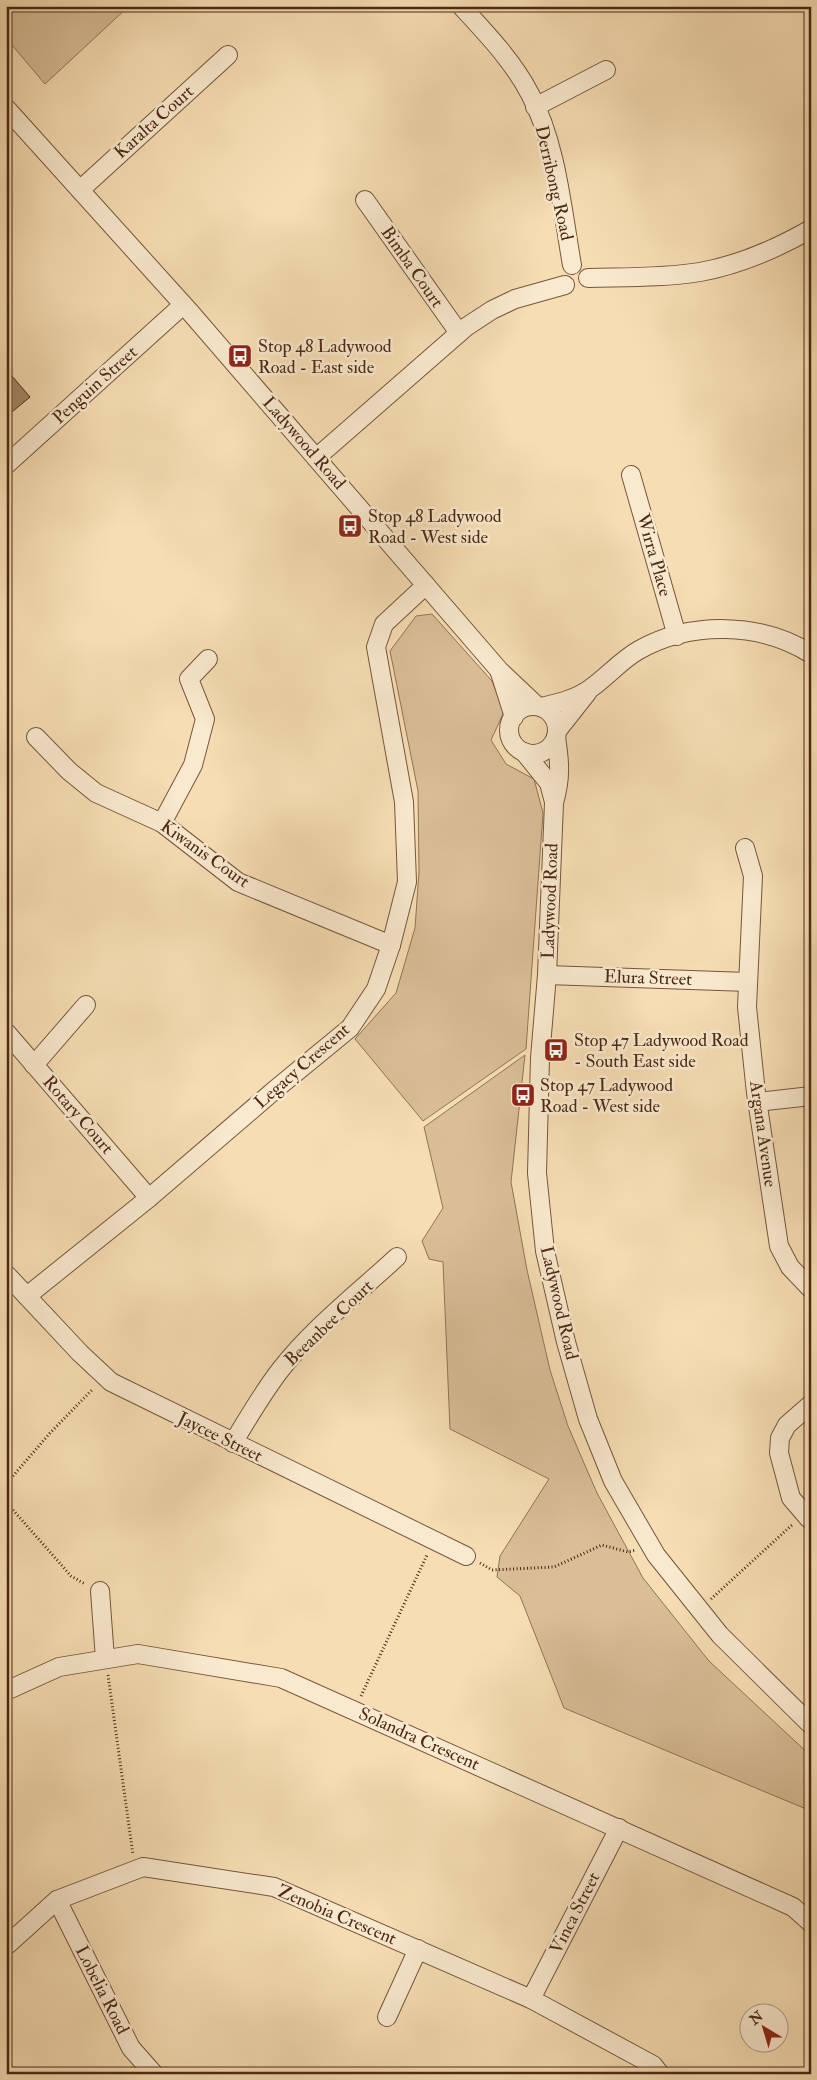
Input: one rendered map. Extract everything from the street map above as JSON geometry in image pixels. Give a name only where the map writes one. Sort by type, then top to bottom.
[{"type":"street","name":"Derribong Road","points":[[461,6],[509,61],[536,107],[545,130],[572,265]]},
{"type":"street","name":"Karalta Court","points":[[80,190],[228,55]]},
{"type":"street","points":[[536,107],[606,70]]},
{"type":"street","name":"Ladywood Road","points":[[6,108],[183,305],[499,670],[539,707]]},
{"type":"street","name":"Bimba Court","points":[[365,200],[459,333]]},
{"type":"street","points":[[588,278],[667,276],[700,272],[743,261],[785,244],[811,229]]},
{"type":"street","points":[[316,458],[459,333],[492,310],[515,299],[565,285],[574,290],[583,288],[588,278],[586,270],[577,265],[572,265],[563,276],[565,285]]},
{"type":"street","name":"Penguin Street","points":[[6,465],[183,305]]},
{"type":"street","name":"Wirra Place","points":[[631,475],[677,636]]},
{"type":"street","name":"Legacy Crescent","points":[[26,1296],[149,1198],[350,1028],[376,989],[391,945],[407,882],[404,802],[376,647],[384,624],[426,585]]},
{"type":"street","points":[[590,689],[546,750],[531,754],[524,752],[512,740],[510,724],[520,710],[567,701],[590,689],[639,650],[677,636],[720,629],[744,630],[763,633],[798,645],[811,654]]},
{"type":"street","points":[[162,823],[192,765],[205,719],[189,678],[208,658]]},
{"type":"street","name":"Ladywood Road","points":[[499,670],[514,717]]},
{"type":"street","points":[[539,707],[552,714],[557,725],[556,734]]},
{"type":"street","name":"Ladywood Road","points":[[556,734],[560,763],[559,783],[554,803],[547,975],[540,1058],[537,1173],[545,1250],[566,1342],[588,1419],[613,1482],[656,1555],[720,1636],[811,1725]]},
{"type":"street","name":"Kiwanis Court","points":[[36,737],[69,771],[96,793],[162,823],[238,882],[391,945]]},
{"type":"street","name":"Ladywood Road","points":[[524,752],[549,783],[554,803]]},
{"type":"street","name":"Argana Avenue","points":[[744,848],[753,876],[747,1007],[757,1102],[779,1246],[790,1267],[811,1289]]},
{"type":"street","name":"Elura Street","points":[[547,975],[748,982]]},
{"type":"street","points":[[34,1065],[86,1006]]},
{"type":"street","name":"Rotary Court","points":[[6,1032],[149,1198]]},
{"type":"street","points":[[757,1102],[811,1096]]},
{"type":"street","name":"Beeanbee Court","points":[[233,1443],[260,1398],[281,1369],[305,1342],[397,1257]]},
{"type":"street","name":"Jaycee Street","points":[[6,1274],[104,1378],[466,1556]]},
{"type":"street","points":[[807,1516],[791,1498],[779,1454],[780,1438],[787,1425],[811,1404]]},
{"type":"street","points":[[100,1592],[105,1659]]},
{"type":"street","name":"Solandra Crescent","points":[[6,1691],[59,1667],[138,1654],[281,1678],[793,1907],[811,1923]]},
{"type":"street","name":"Vinca Street","points":[[531,1999],[619,1828]]},
{"type":"street","name":"Zenobia Crescent","points":[[6,1946],[57,1900],[143,1867],[274,1887],[531,1999],[652,2065],[660,2074]]},
{"type":"street","name":"Lobelia Road","points":[[57,1900],[131,2048],[154,2074]]},
{"type":"street","points":[[387,2017],[418,1949]]},
{"type":"path","points":[[6,1484],[50,1433],[104,1378]]},
{"type":"path","points":[[6,1502],[71,1576],[100,1592]]},
{"type":"path","points":[[699,1609],[807,1516]]},
{"type":"path","points":[[354,1710],[434,1541]]},
{"type":"path","points":[[466,1556],[492,1570],[554,1567],[602,1545],[628,1552],[649,1544]]},
{"type":"path","points":[[105,1659],[135,1870]]},
{"type":"shaded area","points":[[6,6],[129,6],[45,84],[6,38]]},
{"type":"shaded area","points":[[432,614],[492,681],[504,712],[491,740],[506,764],[534,779],[543,813],[526,1049],[423,1121],[355,1039],[396,993],[415,928],[419,872],[418,791],[390,651],[416,616]]},
{"type":"shaded area","points":[[525,1055],[511,1182],[527,1270],[550,1370],[568,1426],[597,1493],[643,1578],[709,1661],[811,1756],[811,1811],[564,1708],[520,1596],[497,1577],[500,1556],[549,1479],[450,1429],[443,1262],[429,1259],[422,1241],[443,1208],[424,1127]]},
{"type":"building","points":[[6,369],[30,397],[6,417]]},
{"type":"place","name":"Stop 48 Ladywood Road - East side","points":[[240,356]]},
{"type":"place","name":"Stop 48 Ladywood Road - West side","points":[[350,526]]},
{"type":"place","name":"Stop 47 Ladywood Road - South East side","points":[[556,1050]]},
{"type":"place","name":"Stop 47 Ladywood Road - West side","points":[[523,1095]]}]
